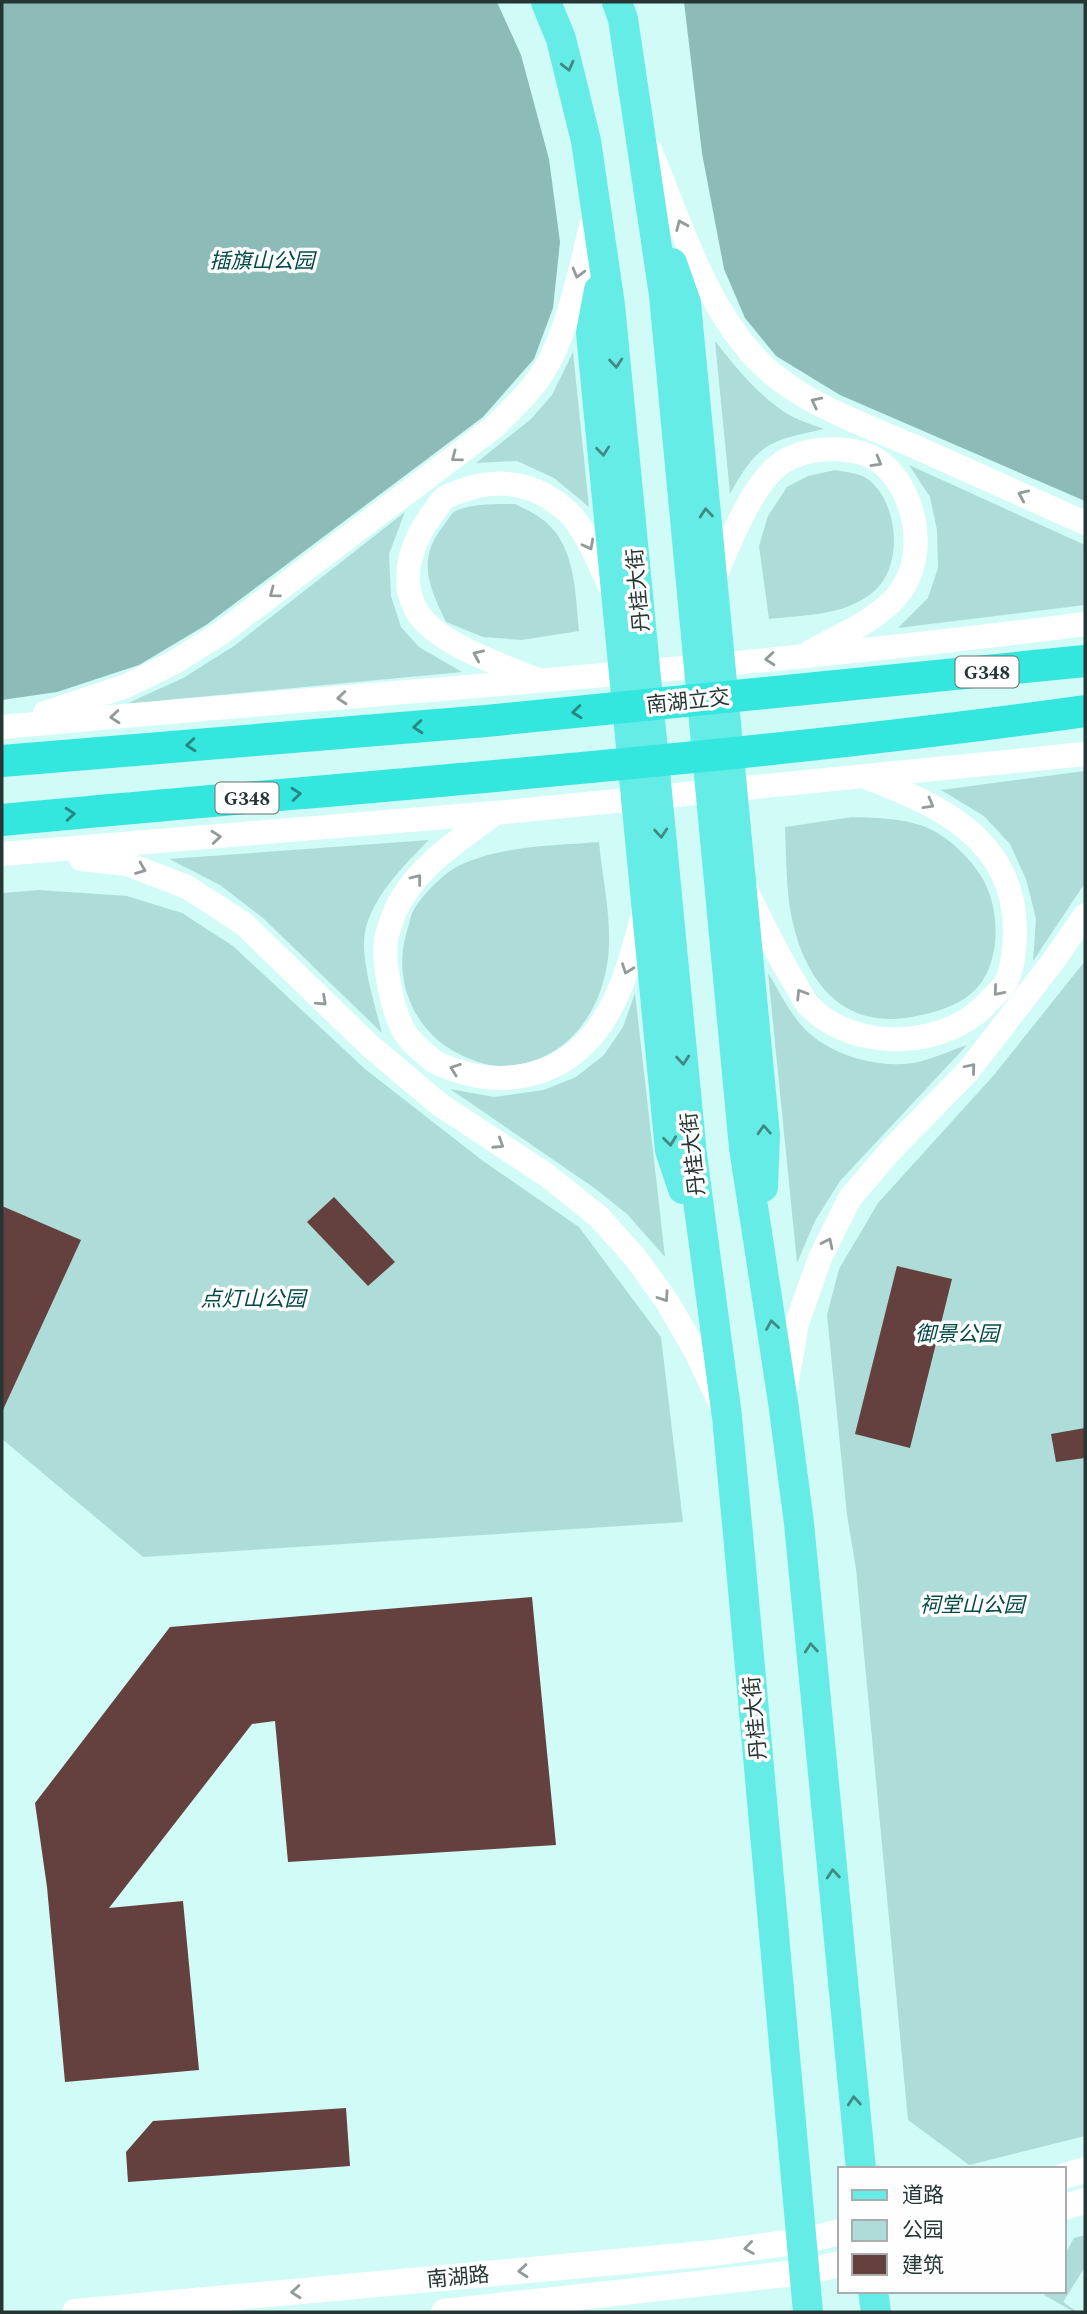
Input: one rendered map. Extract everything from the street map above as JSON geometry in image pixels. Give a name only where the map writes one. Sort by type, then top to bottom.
[{"type":"highway","name":"南湖立交","points":[[2,761],[486,721],[1085,661]]},
{"type":"highway","name":"G348","points":[[2,820],[493,776],[892,735],[1085,710]]},
{"type":"main road","name":"丹桂大街","points":[[546,2],[561,39],[586,141],[613,332],[692,1156],[727,1417],[808,2312]]},
{"type":"main road","points":[[622,7],[664,295],[744,1148],[799,1523],[861,2167]]},
{"type":"main road","points":[[650,202],[687,303],[765,1135],[760,1247]]},
{"type":"main road","points":[[604,262],[592,333],[670,1150],[706,1260]]},
{"type":"main road","points":[[1066,2176],[1085,2171]]},
{"type":"main road","points":[[1066,2207],[1085,2202]]},
{"type":"main road","name":"南湖路","points":[[75,2312],[713,2253],[802,2241],[838,2232]]},
{"type":"main road","name":"南湖路","points":[[443,2312],[805,2272],[838,2264]]},
{"type":"main road","points":[[873,2293],[876,2312]]},
{"type":"street","points":[[640,126],[701,273],[720,311],[752,354],[790,388],[840,414],[1085,523]]},
{"type":"street","points":[[2,726],[126,686],[182,657],[220,633],[494,427],[526,396],[550,360],[569,309],[596,207]]},
{"type":"street","points":[[713,582],[741,517],[760,486],[785,460],[824,448],[856,451],[886,466],[907,494],[916,534],[912,573],[895,598],[866,620],[803,656]]},
{"type":"street","points":[[541,681],[472,653],[436,632],[415,608],[407,579],[411,551],[425,523],[445,497],[480,484],[507,482],[543,494],[571,514],[617,601]]},
{"type":"street","points":[[2,726],[484,687],[887,648],[1085,624]]},
{"type":"street","points":[[13,853],[495,813],[1085,754]]},
{"type":"street","points":[[741,878],[783,964],[808,1005],[838,1028],[875,1039],[905,1040],[941,1032],[981,1012],[1007,982],[1016,945],[1015,912],[1005,877],[986,845],[958,821],[915,796],[866,777]]},
{"type":"street","points":[[495,813],[427,867],[401,900],[386,937],[387,976],[395,1011],[407,1036],[433,1062],[476,1077],[516,1079],[561,1063],[590,1039],[611,1009],[629,965],[646,904]]},
{"type":"street","points":[[13,853],[127,863],[187,887],[244,924],[369,1045],[439,1104],[548,1176],[598,1217],[635,1257],[668,1303],[696,1352],[727,1417]]},
{"type":"street","points":[[783,1402],[797,1323],[820,1258],[850,1198],[892,1149],[969,1070],[1054,960],[1085,915]]},
{"type":"green space","name":"插旗山公园","points":[[2,2],[497,2],[521,55],[549,159],[560,242],[553,308],[534,359],[483,417],[206,625],[139,665],[57,692],[2,700]]},
{"type":"green space","points":[[684,2],[1085,2],[1085,501],[840,395],[776,356],[745,318],[724,269],[702,153]]},
{"type":"green space","points":[[715,341],[741,373],[771,402],[793,417],[824,429],[777,441],[767,447],[749,464],[730,494]]},
{"type":"green space","points":[[573,352],[589,507],[554,478],[517,461],[476,463],[531,419],[552,395]]},
{"type":"green space","points":[[909,465],[1085,545],[1085,605],[898,628],[928,598],[938,568],[937,530],[930,497]]},
{"type":"green space","points":[[835,470],[866,478],[886,502],[894,534],[890,568],[883,582],[861,601],[823,613],[769,619],[759,546],[768,516],[787,487],[808,476]]},
{"type":"green space","points":[[515,504],[539,517],[560,539],[571,568],[579,631],[522,640],[483,637],[446,622],[428,573],[430,550],[435,537],[452,514],[460,509]]},
{"type":"green space","points":[[405,512],[389,554],[391,596],[401,627],[419,647],[462,672],[126,704],[183,678],[234,646]]},
{"type":"green space","points":[[1085,771],[1085,883],[1033,961],[1036,919],[1026,879],[1010,844],[984,816],[941,790]]},
{"type":"green space","points":[[852,817],[902,821],[930,829],[959,849],[981,876],[995,917],[995,947],[986,975],[978,987],[963,1000],[925,1014],[880,1019],[858,1013],[839,1003],[823,988],[810,969],[801,949],[789,902],[785,827]]},
{"type":"green space","points":[[429,840],[400,870],[382,894],[365,932],[366,969],[382,1033],[263,918],[220,885],[169,859]]},
{"type":"green space","points":[[599,842],[608,918],[607,967],[592,1011],[579,1029],[563,1045],[544,1057],[522,1064],[487,1064],[462,1055],[442,1043],[418,1017],[410,1001],[402,967],[403,949],[412,913],[422,898],[452,870],[475,859],[510,850]]},
{"type":"green space","name":"点灯山公园","points":[[39,890],[127,896],[182,913],[233,946],[365,1069],[483,1161],[579,1227],[661,1337],[683,1522],[143,1557],[2,1439],[2,893]]},
{"type":"green space","points":[[1085,961],[1085,2136],[969,2165],[908,2120],[856,1569],[847,1515],[827,1315],[839,1269],[878,1203],[994,1075]]},
{"type":"green space","points":[[768,973],[807,1032],[826,1045],[852,1057],[880,1063],[909,1063],[967,1045],[840,1181],[815,1221],[797,1263]]},
{"type":"green space","points":[[635,993],[665,1257],[627,1214],[593,1187],[450,1089],[494,1097],[544,1090],[576,1077],[604,1055],[623,1027]]},
{"type":"green space","points":[[1085,2235],[1085,2267],[1063,2302],[1077,2312],[1044,2295],[1066,2293],[1066,2252],[1074,2238]]},
{"type":"building","points":[[334,1197],[395,1262],[368,1286],[307,1222]]},
{"type":"building","points":[[2,1206],[81,1240],[2,1412]]},
{"type":"building","points":[[897,1266],[952,1279],[910,1448],[855,1434]]},
{"type":"building","points":[[1085,1428],[1085,1458],[1056,1462],[1051,1434]]},
{"type":"building","points":[[532,1597],[556,1845],[288,1862],[275,1721],[252,1724],[109,1908],[183,1901],[199,2070],[65,2082],[47,1887],[35,1803],[170,1627]]},
{"type":"building","points":[[346,2108],[350,2166],[128,2182],[126,2152],[153,2121]]},
{"type":"park label","name":"御景公园","points":[[957,1334]]},
{"type":"park label","name":"祠堂山公园","points":[[972,1605]]}]
